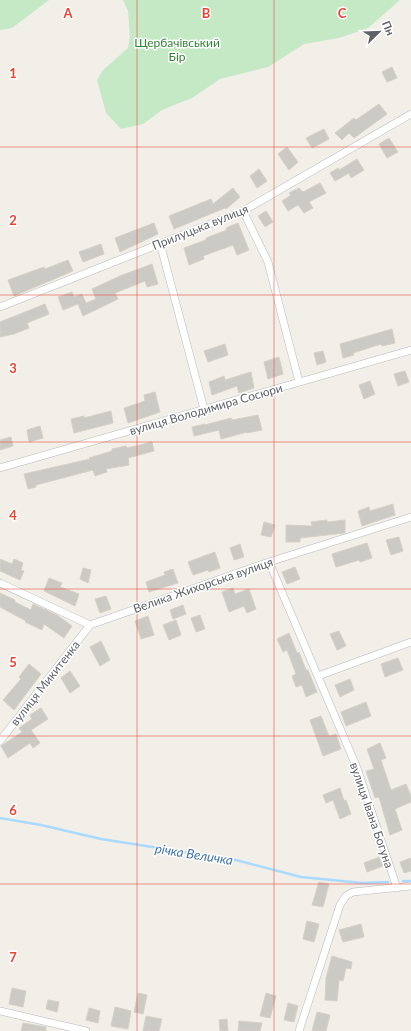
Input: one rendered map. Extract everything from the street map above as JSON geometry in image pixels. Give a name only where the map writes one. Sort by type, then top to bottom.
[{"type":"street","name":"Прилуцька вулиця","points":[[0,307],[243,211],[411,114]]},
{"type":"street","points":[[243,211],[268,262],[299,382]]},
{"type":"street","points":[[160,243],[204,409]]},
{"type":"street","name":"вулиця Володимира Сосюри","points":[[0,468],[411,350]]},
{"type":"street","name":"Велика Жихорська вулиця","points":[[90,624],[269,562],[411,517]]},
{"type":"street","name":"вулиця Івана Богуна","points":[[269,562],[357,768],[397,888]]},
{"type":"street","points":[[0,583],[90,624]]},
{"type":"street","name":"вулиця Микитенка","points":[[0,740],[90,624]]},
{"type":"street","points":[[318,676],[411,642]]},
{"type":"street","points":[[299,1031],[340,905],[346,896],[353,892],[411,886]]},
{"type":"street","points":[[0,1011],[86,1031]]},
{"type":"green space","points":[[0,0],[49,0],[12,28],[0,30]]},
{"type":"green space","name":"Щербачівський Бір","points":[[123,0],[400,0],[368,28],[339,38],[304,44],[268,67],[220,79],[192,98],[162,110],[143,124],[121,129],[106,113],[97,80],[103,70],[128,48],[130,36],[128,11]]},
{"type":"building","points":[[392,67],[397,78],[387,82],[382,72]]},
{"type":"building","points":[[379,104],[387,114],[354,138],[349,133],[342,140],[335,133],[354,118],[356,120]]},
{"type":"building","points":[[324,129],[329,139],[312,148],[306,138]]},
{"type":"building","points":[[389,138],[398,152],[387,158],[379,144]]},
{"type":"building","points":[[287,147],[298,162],[289,170],[278,154]]},
{"type":"building","points":[[357,159],[364,170],[351,178],[349,173],[335,181],[330,173],[338,168],[339,170]]},
{"type":"building","points":[[259,169],[267,181],[257,188],[250,176]]},
{"type":"building","points":[[320,183],[326,193],[309,202],[313,208],[304,213],[298,205],[288,211],[282,201],[291,195],[289,193],[299,188],[303,192]]},
{"type":"building","points":[[233,188],[240,197],[226,209],[225,208],[174,229],[169,216],[211,199],[213,204]]},
{"type":"building","points":[[266,211],[273,222],[265,227],[258,216]]},
{"type":"building","points":[[154,223],[158,234],[120,252],[115,238]]},
{"type":"building","points":[[238,223],[249,250],[237,255],[233,245],[203,256],[204,259],[189,265],[184,248],[206,240],[206,238],[227,230],[226,228]]},
{"type":"building","points":[[101,244],[104,254],[83,262],[79,252]]},
{"type":"building","points":[[68,260],[73,271],[14,296],[8,280],[44,267],[45,269]]},
{"type":"building","points":[[152,264],[158,284],[147,287],[145,281],[115,293],[118,299],[83,316],[78,304],[63,310],[58,297],[72,292],[74,297],[82,294],[86,303],[96,299],[92,289],[120,276]]},
{"type":"building","points":[[45,304],[49,314],[27,323],[29,328],[14,334],[0,337],[0,322]]},
{"type":"building","points":[[392,329],[395,343],[382,346],[381,344],[353,353],[354,355],[343,358],[340,344]]},
{"type":"building","points":[[225,344],[228,355],[208,362],[204,351]]},
{"type":"building","points":[[323,351],[326,362],[317,365],[314,353]]},
{"type":"building","points":[[279,357],[283,374],[268,379],[264,362]]},
{"type":"building","points":[[405,371],[409,382],[398,386],[394,374]]},
{"type":"building","points":[[251,372],[254,388],[239,393],[237,386],[212,395],[209,382],[224,376],[225,380]]},
{"type":"building","points":[[370,381],[375,394],[364,399],[359,385]]},
{"type":"building","points":[[155,392],[160,412],[128,423],[124,408],[145,401],[144,395]]},
{"type":"building","points":[[111,411],[113,423],[74,433],[71,419],[84,416],[84,418]]},
{"type":"building","points":[[258,415],[262,430],[247,432],[221,439],[219,430],[194,436],[192,427],[231,418],[232,420]]},
{"type":"building","points":[[40,426],[43,438],[29,442],[27,430]]},
{"type":"building","points":[[11,437],[13,446],[0,450],[0,440]]},
{"type":"building","points":[[152,442],[154,451],[128,458],[129,465],[106,469],[107,472],[95,476],[93,470],[36,485],[36,487],[28,489],[24,474],[90,459],[89,458],[112,451],[112,449],[126,446],[127,448]]},
{"type":"building","points":[[393,504],[395,515],[362,526],[358,511],[369,507],[370,511]]},
{"type":"building","points":[[327,520],[327,522],[345,520],[345,533],[300,538],[300,542],[286,542],[286,525],[312,526],[311,522]]},
{"type":"building","points":[[264,522],[275,525],[271,537],[261,535]]},
{"type":"building","points":[[399,537],[403,551],[391,555],[386,540]]},
{"type":"building","points":[[367,543],[372,558],[360,562],[359,560],[336,567],[332,554]]},
{"type":"building","points":[[240,544],[244,557],[234,560],[230,548]]},
{"type":"building","points":[[215,552],[220,568],[193,575],[188,562]]},
{"type":"building","points":[[0,559],[12,564],[14,559],[23,563],[21,570],[24,571],[20,580],[0,571]]},
{"type":"building","points":[[295,567],[300,579],[287,584],[282,572]]},
{"type":"building","points":[[83,568],[91,570],[88,583],[80,579]]},
{"type":"building","points":[[173,569],[178,583],[149,592],[146,582],[165,575],[164,572]]},
{"type":"building","points":[[49,578],[62,583],[60,587],[79,594],[75,606],[44,591]]},
{"type":"building","points":[[233,588],[235,594],[249,589],[256,609],[247,613],[244,606],[229,612],[222,592]]},
{"type":"building","points":[[0,593],[31,610],[33,604],[57,615],[72,626],[64,638],[44,624],[42,630],[0,607]]},
{"type":"building","points":[[106,596],[111,609],[100,613],[95,599]]},
{"type":"building","points":[[183,605],[186,614],[173,619],[170,610]]},
{"type":"building","points":[[200,615],[205,629],[196,632],[191,618]]},
{"type":"building","points":[[148,616],[154,635],[141,639],[135,621]]},
{"type":"building","points":[[176,620],[181,635],[169,640],[163,625]]},
{"type":"building","points":[[339,631],[346,646],[337,650],[330,634]]},
{"type":"building","points":[[289,633],[297,653],[299,652],[317,692],[306,697],[302,685],[296,687],[292,676],[296,674],[287,650],[283,652],[277,639]]},
{"type":"building","points":[[101,641],[110,660],[100,666],[90,647]]},
{"type":"building","points":[[398,658],[403,670],[385,677],[381,664]]},
{"type":"building","points":[[29,664],[41,674],[14,710],[3,700],[21,679],[19,677]]},
{"type":"building","points":[[70,671],[80,686],[70,693],[61,678]]},
{"type":"building","points":[[350,679],[354,690],[340,697],[335,685]]},
{"type":"building","points":[[366,702],[371,716],[346,726],[341,712]]},
{"type":"building","points":[[41,708],[48,719],[31,730],[40,743],[33,748],[30,743],[8,758],[1,746],[22,732],[19,728],[32,719],[30,715]]},
{"type":"building","points":[[321,716],[329,736],[336,734],[341,749],[323,756],[310,720]]},
{"type":"building","points":[[380,743],[386,758],[381,760],[391,790],[406,784],[411,796],[411,802],[395,809],[402,830],[390,835],[379,797],[375,798],[366,771],[374,769],[367,749]]},
{"type":"building","points":[[340,788],[344,801],[346,800],[351,814],[340,819],[333,800],[326,803],[323,795]]},
{"type":"building","points":[[379,857],[383,866],[367,872],[364,863]]},
{"type":"building","points":[[411,858],[411,871],[404,873],[400,862]]},
{"type":"building","points":[[319,882],[329,884],[323,907],[312,905]]},
{"type":"building","points":[[307,921],[319,924],[314,942],[303,939]]},
{"type":"building","points":[[361,924],[364,937],[343,942],[339,930]]},
{"type":"building","points":[[332,956],[352,962],[351,969],[346,968],[343,981],[339,980],[337,1001],[325,1000],[326,978]]},
{"type":"building","points":[[12,988],[26,991],[23,1007],[9,1004]]},
{"type":"building","points":[[138,993],[147,995],[143,1014],[134,1012]]},
{"type":"building","points":[[266,993],[276,996],[270,1018],[260,1016]]},
{"type":"building","points":[[48,1000],[59,1002],[57,1012],[46,1009]]},
{"type":"building","points":[[288,1003],[298,1006],[294,1022],[284,1020]]},
{"type":"building","points":[[115,1007],[131,1011],[128,1029],[111,1026]]},
{"type":"building","points":[[89,1008],[100,1011],[98,1023],[86,1020]]},
{"type":"building","points":[[317,1012],[330,1015],[326,1031],[312,1031]]},
{"type":"building","points":[[146,1016],[162,1019],[159,1031],[143,1031]]},
{"type":"building","points":[[227,1019],[228,1031],[220,1031],[219,1020]]},
{"type":"building","points":[[239,1021],[262,1023],[260,1031],[238,1031]]},
{"type":"building","points":[[23,1023],[46,1027],[46,1031],[21,1031]]},
{"type":"waterway","name":"річка Величка","points":[[0,818],[41,825],[101,839],[236,860],[301,877],[362,883],[388,882]]},
{"type":"waterway","name":"річка Величка","points":[[403,881],[411,881]]}]
